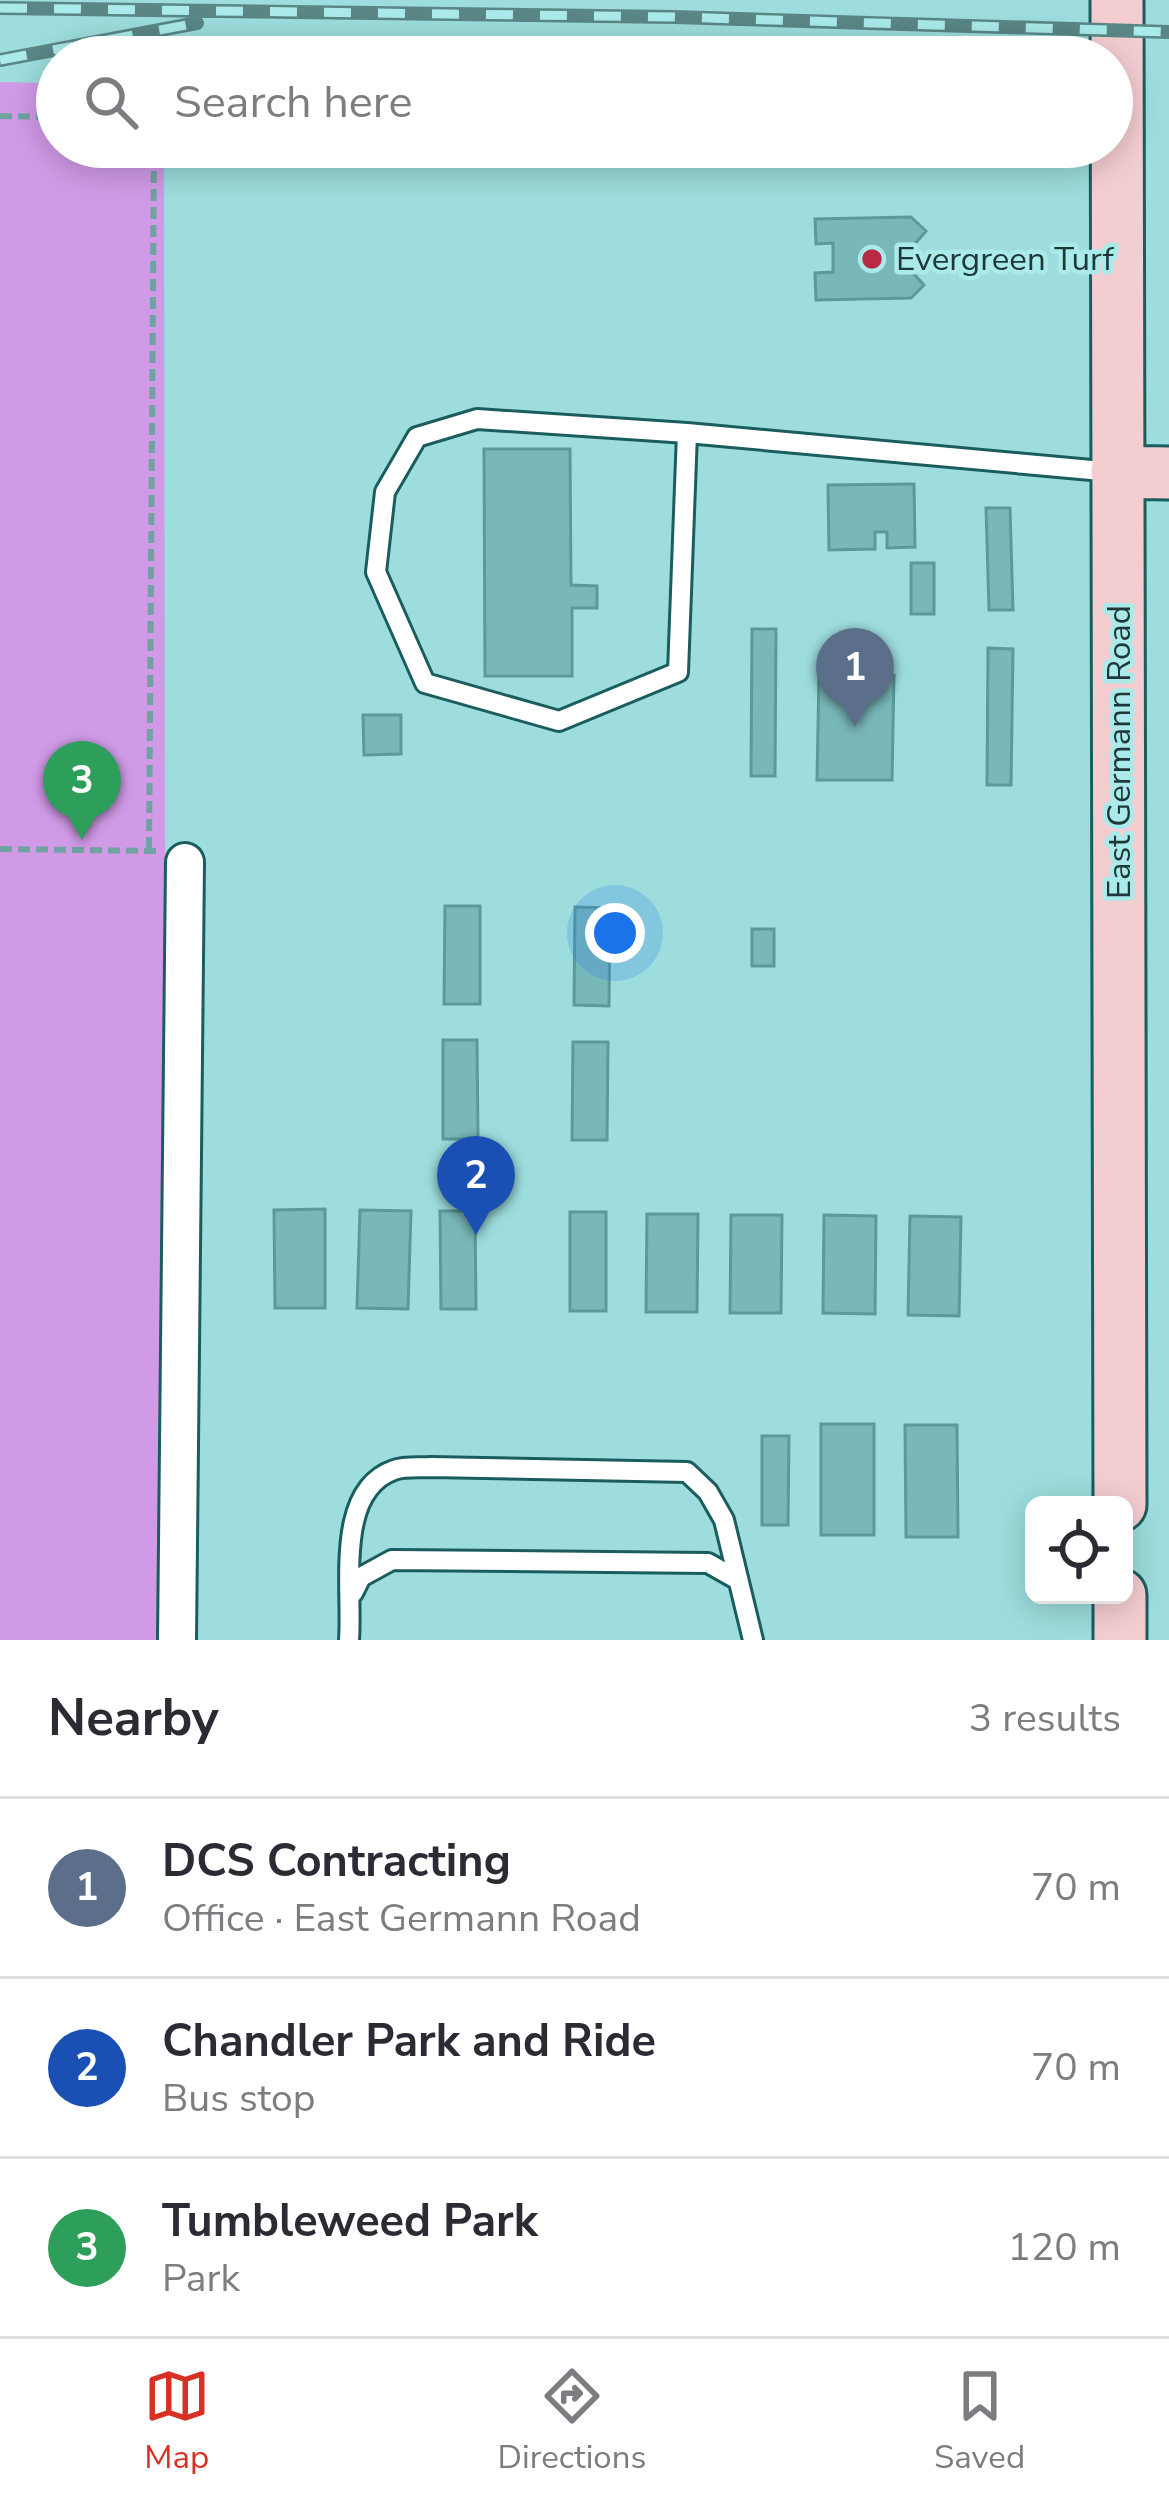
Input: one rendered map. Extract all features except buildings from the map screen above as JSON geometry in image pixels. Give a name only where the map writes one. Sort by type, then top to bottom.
[{"type":"main road","name":"East Germann Road","points":[[1117,0],[1117,36]]},
{"type":"main road","name":"East Germann Road","points":[[1117,168],[1120,1496]]},
{"type":"main road","points":[[1117,472],[1169,473]]},
{"type":"main road","points":[[1120,1604],[1120,1640]]},
{"type":"street","points":[[164,854],[177,1640]]},
{"type":"lane","points":[[687,433],[678,673],[559,722],[425,682],[376,572],[385,492],[417,437],[477,419],[687,433],[1117,472]]},
{"type":"lane","points":[[349,1640],[352,1529],[367,1486],[395,1469],[431,1467],[686,1472],[708,1492],[724,1520],[753,1640]]},
{"type":"lane","points":[[352,1596],[361,1577],[392,1560],[708,1564],[737,1580]]},
{"type":"path","points":[[0,116],[36,117]]},
{"type":"path","points":[[0,849],[164,854],[154,168]]},
{"type":"shaded area","points":[[0,82],[36,83],[36,168],[164,168],[165,875],[159,1640],[0,1640]]},
{"type":"railway","points":[[0,8],[674,17],[1169,32]]},
{"type":"railway","points":[[128,36],[197,23]]},
{"type":"railway","points":[[0,60],[36,53]]},
{"type":"place","name":"Evergreen Turf","points":[[872,259]]},
{"type":"place","name":"DCS Contracting","points":[[855,727]]},
{"type":"place","name":"Tumbleweed Park","points":[[82,840]]},
{"type":"place","name":"Chandler Park and Ride","points":[[476,1235]]}]
